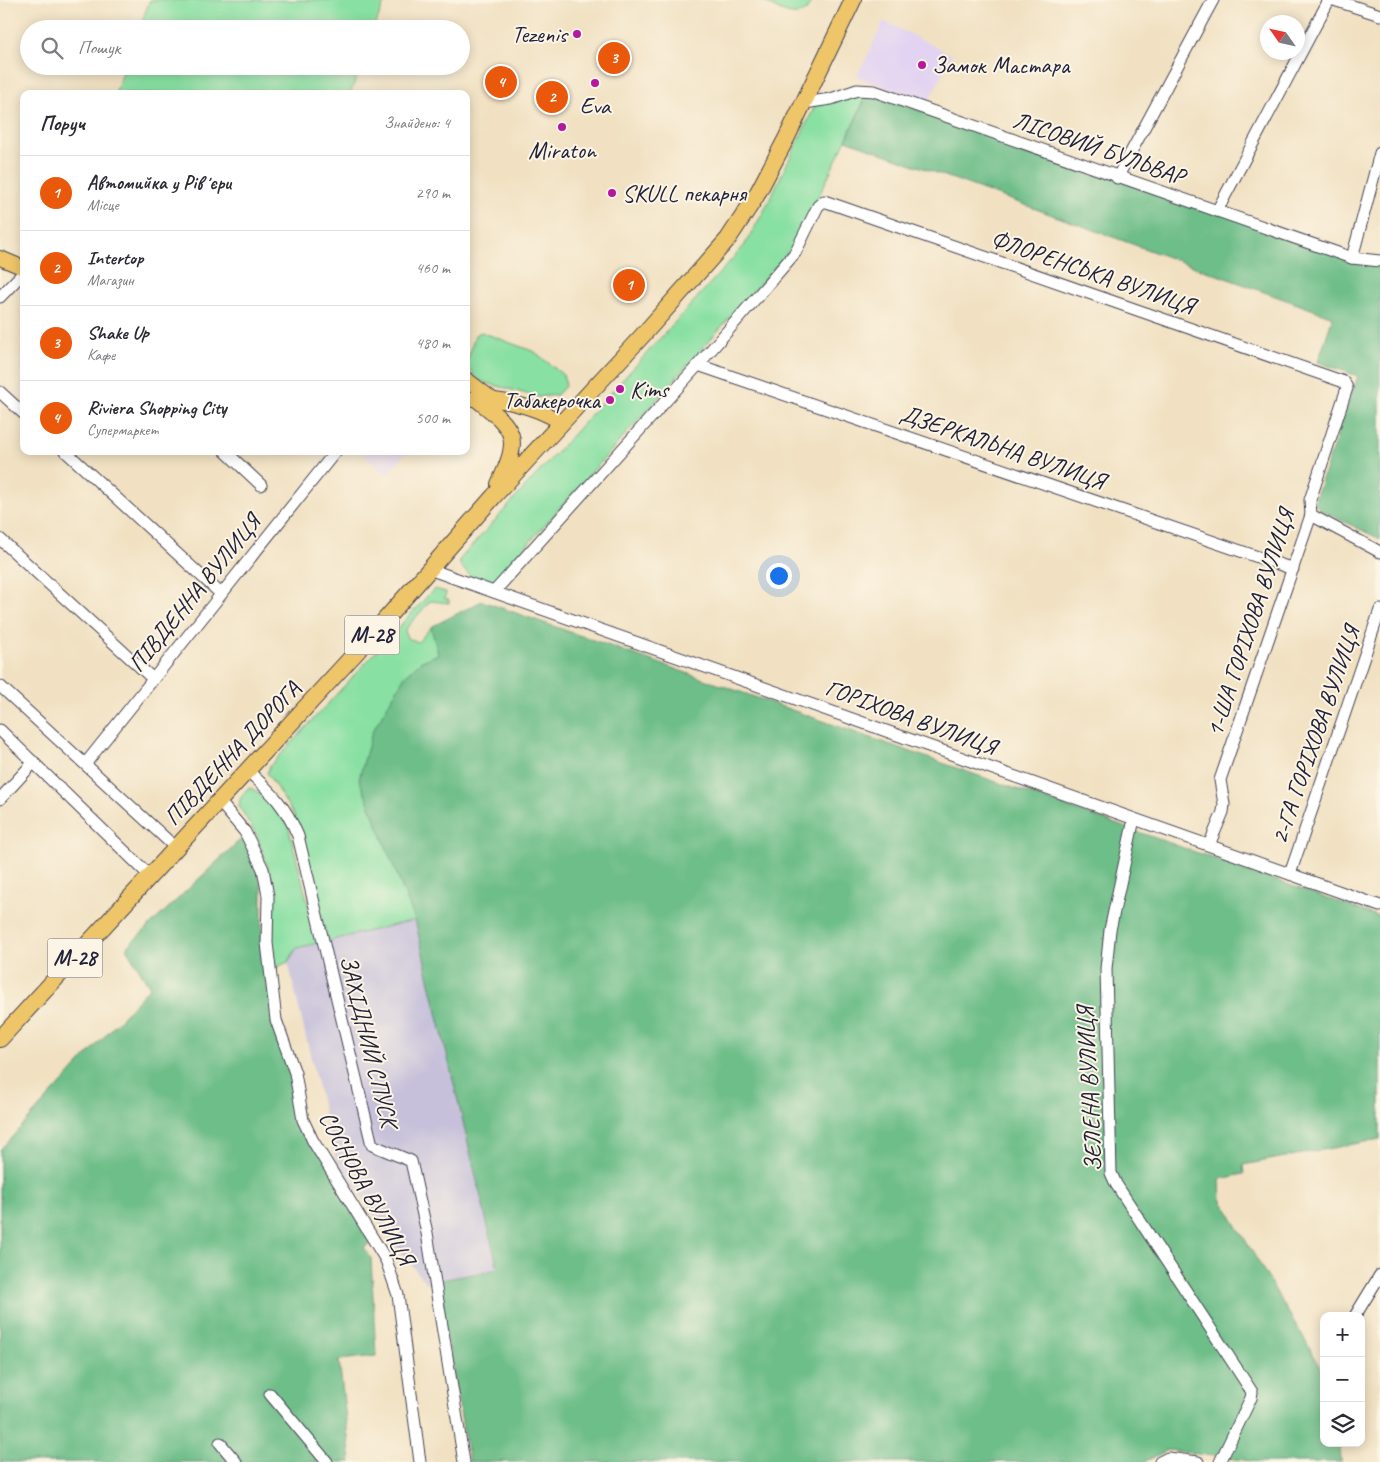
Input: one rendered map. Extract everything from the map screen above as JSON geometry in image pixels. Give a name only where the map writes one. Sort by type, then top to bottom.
[{"type":"highway","name":"М-28","points":[[494,496],[693,280],[728,239],[755,198],[804,103],[852,0]]},
{"type":"highway","points":[[470,396],[501,418],[508,427],[511,436],[511,456],[494,496]]},
{"type":"highway","name":"ПІВДЕННА ДОРОГА","points":[[0,1039],[362,646],[494,496]]},
{"type":"main road","points":[[0,258],[20,274]]},
{"type":"main road","points":[[470,382],[481,392],[499,401]]},
{"type":"main road","points":[[470,396],[499,401],[546,414],[562,423]]},
{"type":"street","points":[[1117,178],[1213,0]]},
{"type":"street","points":[[1217,211],[1329,0]]},
{"type":"street","points":[[1334,0],[1380,15]]},
{"type":"street","name":"ЛІСОВИЙ БУЛЬВАР","points":[[804,103],[830,99],[857,90],[874,91],[1117,178],[1352,258],[1380,261]]},
{"type":"street","points":[[1352,258],[1380,153]]},
{"type":"street","name":"ФЛОРЕНСЬКА ВУЛИЦЯ","points":[[698,365],[795,253],[818,206],[824,201],[1347,385]]},
{"type":"street","points":[[0,297],[20,278]]},
{"type":"street","points":[[494,592],[698,365]]},
{"type":"street","name":"ДЗЕРКАЛЬНА ВУЛИЦЯ","points":[[698,365],[1293,569]]},
{"type":"street","name":"1-ША ГОРІХОВА ВУЛИЦЯ","points":[[1209,845],[1224,804],[1220,780],[1312,515],[1310,500],[1347,385]]},
{"type":"street","points":[[0,392],[20,410]]},
{"type":"street","points":[[69,455],[220,593]]},
{"type":"street","points":[[229,455],[261,485]]},
{"type":"street","name":"ПІВДЕННА ВУЛИЦЯ","points":[[86,763],[220,593],[333,455]]},
{"type":"street","points":[[1312,515],[1380,552]]},
{"type":"street","points":[[0,539],[153,679]]},
{"type":"street","name":"ГОРІХОВА ВУЛИЦЯ","points":[[429,569],[1380,906]]},
{"type":"street","name":"2-ГА ГОРІХОВА ВУЛИЦЯ","points":[[1290,874],[1380,610]]},
{"type":"street","points":[[0,686],[86,763],[176,848]]},
{"type":"street","points":[[0,730],[150,876]]},
{"type":"street","points":[[0,799],[34,762]]},
{"type":"street","name":"ЗАХІДНИЙ СПУСК","points":[[248,771],[274,795],[290,816],[298,836],[372,1145],[411,1161],[427,1233],[464,1462]]},
{"type":"street","name":"СОСНОВА ВУЛИЦЯ","points":[[219,802],[246,832],[263,869],[268,896],[267,943],[276,1020],[294,1066],[303,1120],[313,1142],[386,1260],[398,1295],[420,1462]]},
{"type":"street","name":"ЗЕЛЕНА ВУЛИЦЯ","points":[[1134,818],[1110,930],[1106,969],[1112,1173],[1116,1184],[1252,1392],[1251,1398],[1220,1462]]},
{"type":"street","points":[[1357,1312],[1380,1275]]},
{"type":"street","points":[[270,1394],[327,1462]]},
{"type":"street","points":[[220,1443],[236,1462]]},
{"type":"street","points":[[1160,1462],[1168,1458],[1198,1462]]},
{"type":"shaded area","points":[[884,21],[952,55],[928,102],[857,77]]},
{"type":"shaded area","points":[[363,455],[404,455],[387,474]]},
{"type":"shaded area","points":[[415,920],[498,1270],[426,1283],[387,1234],[335,1159],[288,962],[297,948]]},
{"type":"green space","points":[[150,0],[385,0],[377,20],[142,20]]},
{"type":"green space","points":[[763,0],[812,0],[806,11],[790,14]]},
{"type":"green space","points":[[122,75],[357,75],[352,90],[116,90]]},
{"type":"green space","points":[[868,93],[797,242],[495,581],[490,584],[470,576],[460,565],[460,559],[744,246],[765,209],[816,104]]},
{"type":"green space","points":[[868,93],[1380,265],[1380,539],[1320,510],[1314,502],[1358,376],[1318,362],[1333,317],[846,140]]},
{"type":"green space","points":[[481,332],[535,352],[563,375],[566,385],[557,395],[538,397],[483,382],[475,377],[470,368],[470,352],[475,335]]},
{"type":"green space","points":[[434,589],[446,592],[445,599],[449,600],[449,603],[430,601],[405,630],[407,638],[418,642],[431,627],[439,654],[420,662],[415,920],[328,941],[294,815],[267,773],[270,766]]},
{"type":"green space","points":[[482,601],[1380,917],[1380,1139],[1243,1165],[1244,1174],[1220,1179],[1221,1199],[1320,1366],[1320,1447],[1340,1447],[1341,1462],[1259,1462],[1168,1450],[1144,1462],[469,1462],[437,1281],[498,1269],[415,920],[359,779],[372,732],[405,676],[420,662],[438,654],[431,627]]},
{"type":"green space","points":[[251,788],[272,804],[288,825],[318,943],[297,948],[288,962],[275,968],[272,941],[274,900],[270,876],[258,838],[239,806],[240,799],[247,789]]},
{"type":"green space","points":[[242,838],[251,853],[262,887],[262,944],[292,1068],[301,1118],[374,1242],[364,1247],[371,1258],[376,1356],[339,1360],[351,1462],[0,1462],[0,1150],[150,987],[126,948]]},
{"type":"place","name":"Tezenis","points":[[577,34]]},
{"type":"place","name":"Shake Up","points":[[614,58]]},
{"type":"place","name":"Замок Мастара","points":[[922,65]]},
{"type":"place","name":"Riviera Shopping City","points":[[501,82]]},
{"type":"place","name":"Eva","points":[[595,83]]},
{"type":"place","name":"Intertop","points":[[552,97]]},
{"type":"place","name":"Miraton","points":[[562,127]]},
{"type":"place","name":"SKULL пекарня","points":[[612,193]]},
{"type":"place","name":"Автомийка у Рівʼєри","points":[[629,285]]},
{"type":"place","name":"Kims","points":[[620,389]]},
{"type":"place","name":"Табакерочка","points":[[610,400]]}]
